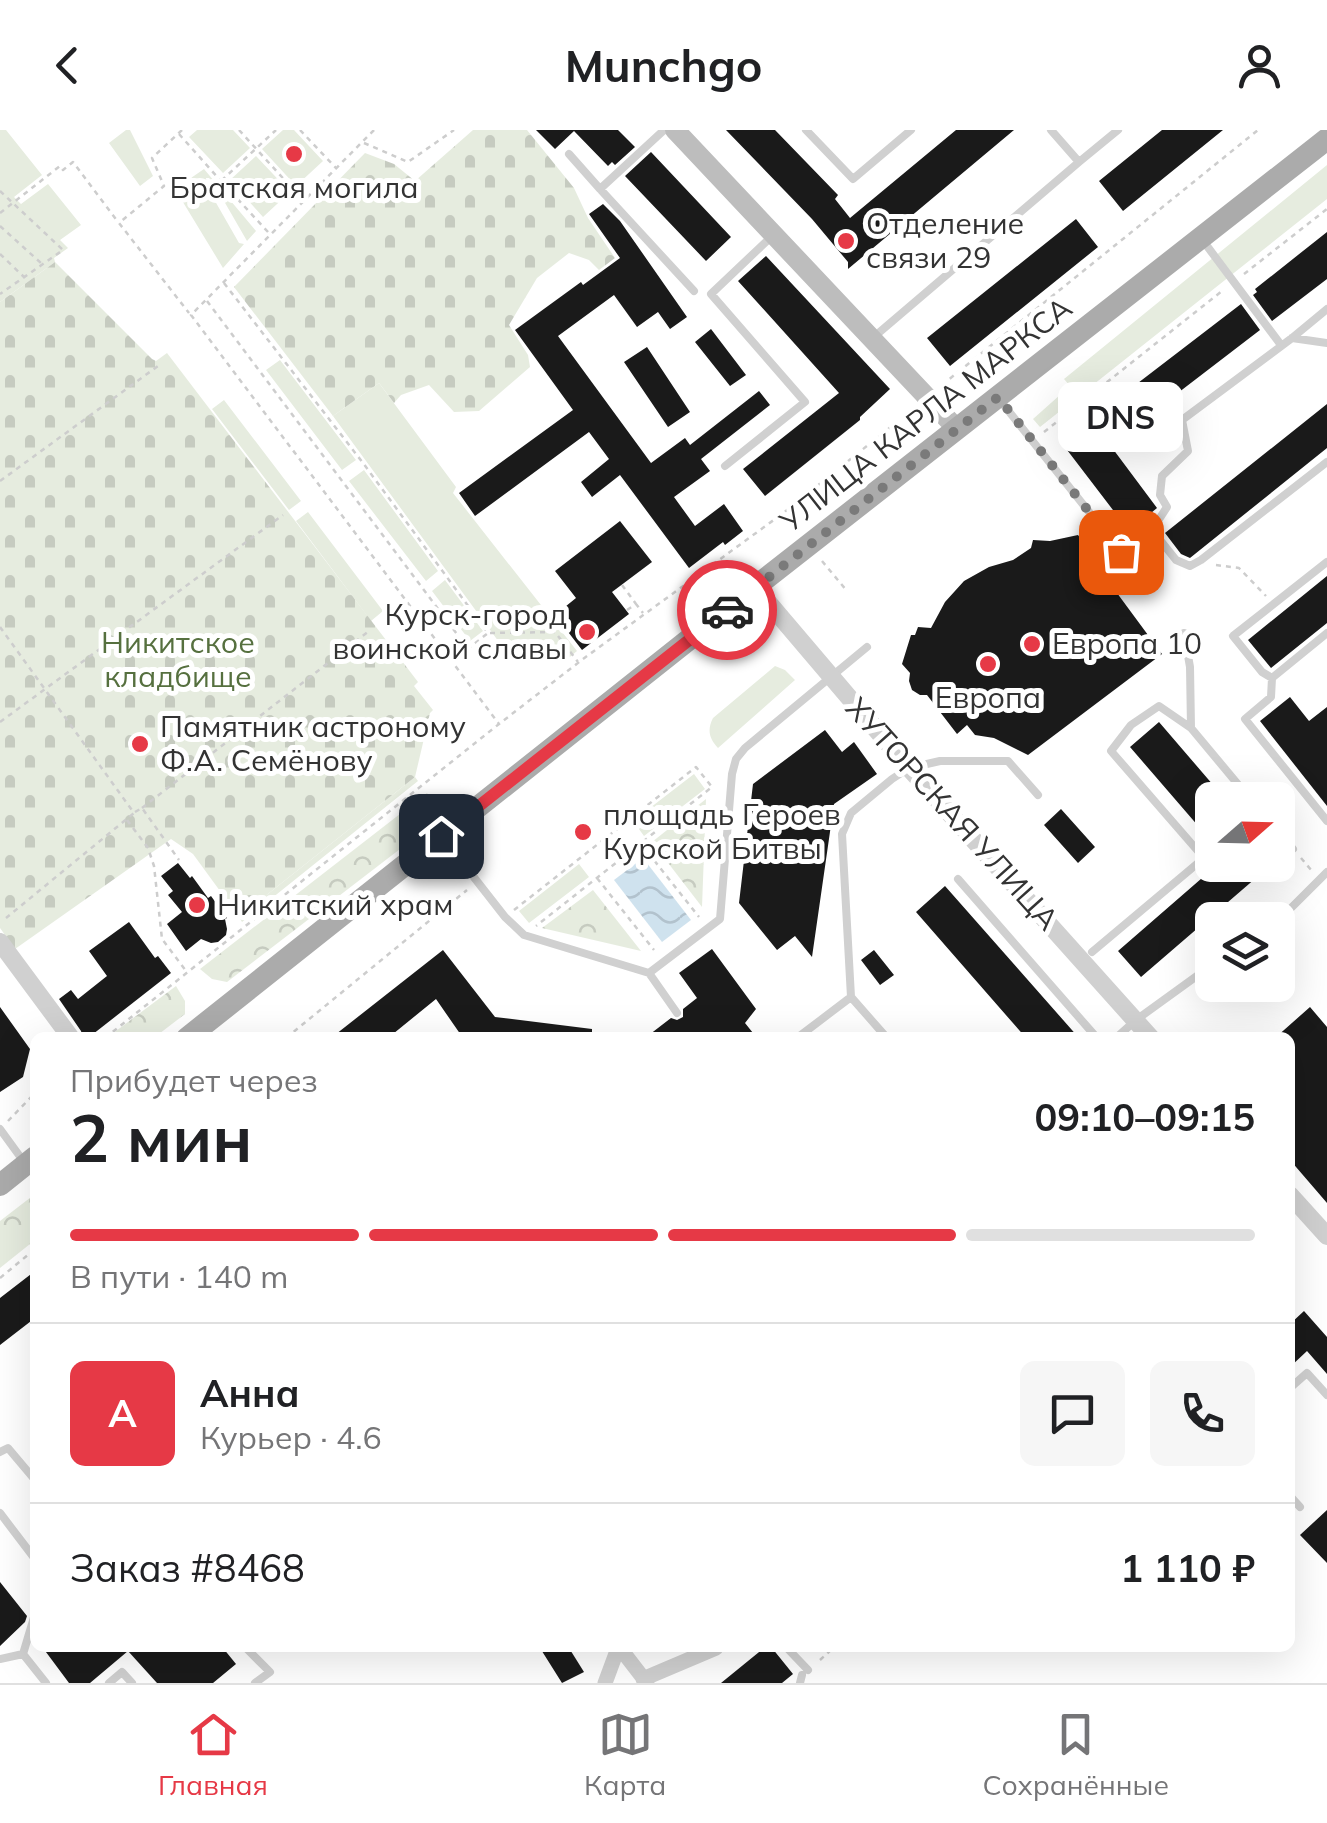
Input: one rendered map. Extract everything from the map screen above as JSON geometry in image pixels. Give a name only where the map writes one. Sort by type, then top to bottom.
[{"type":"main road","points":[[676,130],[957,429]]},
{"type":"main road","name":"УЛИЦА КАРЛА МАРКСА","points":[[194,1032],[1327,139]]},
{"type":"main road","points":[[0,1185],[30,1161]]},
{"type":"street","name":"ХУТОРСКАЯ УЛИЦА","points":[[755,587],[909,768],[1147,1032]]},
{"type":"street","points":[[0,942],[67,1032]]},
{"type":"street","points":[[1295,1203],[1327,1236]]},
{"type":"street","points":[[605,1683],[617,1652]]},
{"type":"street","points":[[622,1652],[641,1680],[707,1652]]},
{"type":"lane","points":[[600,189],[664,130]]},
{"type":"lane","points":[[806,130],[852,179],[911,130]]},
{"type":"lane","points":[[1051,130],[1079,162]]},
{"type":"lane","points":[[872,339],[1118,130]]},
{"type":"lane","points":[[569,154],[694,291]]},
{"type":"lane","points":[[725,466],[804,402],[711,294],[774,234]]},
{"type":"lane","points":[[1201,238],[1281,345]]},
{"type":"lane","points":[[998,397],[1121,552],[1152,530],[1167,508],[1160,495],[1162,476],[1188,452],[1182,420],[1327,309]]},
{"type":"lane","points":[[1292,338],[1327,343]]},
{"type":"lane","points":[[1152,530],[1176,560],[1190,566],[1327,462]]},
{"type":"lane","points":[[1272,678],[1262,672],[1233,636],[1327,562]]},
{"type":"lane","points":[[1184,633],[1190,666],[1191,728]]},
{"type":"lane","points":[[1327,633],[1272,678],[1271,697],[1245,719],[1327,821]]},
{"type":"lane","points":[[649,973],[720,919],[736,760],[745,748],[867,647]]},
{"type":"lane","points":[[1092,952],[1204,858],[1111,751],[1130,724],[1159,706],[1191,728],[1236,782]]},
{"type":"lane","points":[[882,1032],[851,997],[842,834],[851,813],[909,768],[940,761],[1008,761],[1038,795]]},
{"type":"lane","points":[[441,836],[524,935],[649,973],[677,1013]]},
{"type":"lane","points":[[1295,904],[1327,872]]},
{"type":"lane","points":[[958,879],[1092,1032]]},
{"type":"lane","points":[[1123,1032],[1195,977]]},
{"type":"lane","points":[[805,1032],[851,997]]},
{"type":"lane","points":[[0,1130],[30,1161]]},
{"type":"lane","points":[[1295,1383],[1307,1372],[1327,1395]]},
{"type":"lane","points":[[0,1452],[8,1448],[30,1474]]},
{"type":"lane","points":[[1295,1502],[1300,1507]]},
{"type":"lane","points":[[0,1513],[30,1552]]},
{"type":"lane","points":[[23,1654],[30,1631]]},
{"type":"lane","points":[[250,1652],[270,1672],[256,1683]]},
{"type":"lane","points":[[790,1652],[803,1676]]},
{"type":"lane","points":[[0,1659],[23,1654]]},
{"type":"lane","points":[[23,1654],[46,1683]]},
{"type":"lane","points":[[109,1683],[122,1672],[132,1683]]},
{"type":"path","points":[[239,130],[304,200]]},
{"type":"path","points":[[222,181],[276,130]]},
{"type":"path","points":[[300,130],[336,168]]},
{"type":"path","points":[[191,315],[372,130]]},
{"type":"path","points":[[362,142],[408,162],[454,130]]},
{"type":"path","points":[[113,1032],[578,662],[782,514],[1258,130]]},
{"type":"path","points":[[119,223],[164,186],[152,158],[180,132],[270,234]]},
{"type":"path","points":[[0,213],[60,166],[63,170],[73,162],[499,724]]},
{"type":"path","points":[[0,190],[63,250],[0,294]]},
{"type":"path","points":[[1043,433],[1327,209]]},
{"type":"path","points":[[0,226],[43,265]]},
{"type":"path","points":[[0,254],[25,278]]},
{"type":"path","points":[[223,282],[488,632]]},
{"type":"path","points":[[0,284],[6,290]]},
{"type":"path","points":[[206,300],[468,648]]},
{"type":"path","points":[[0,481],[158,366]]},
{"type":"path","points":[[0,722],[282,515]]},
{"type":"path","points":[[1239,568],[1274,604]]},
{"type":"path","points":[[622,585],[644,614]]},
{"type":"path","points":[[626,610],[636,604]]},
{"type":"path","points":[[0,627],[134,813]]},
{"type":"path","points":[[6,918],[369,630]]},
{"type":"path","points":[[452,661],[488,632],[555,632],[578,662]]},
{"type":"path","points":[[505,917],[696,767],[712,788],[524,935]]},
{"type":"path","points":[[142,808],[179,860]]},
{"type":"path","points":[[126,819],[148,848],[154,866],[162,938],[187,973]]},
{"type":"path","points":[[605,838],[621,859]]},
{"type":"path","points":[[641,844],[704,923]]},
{"type":"path","points":[[1295,850],[1319,880]]},
{"type":"path","points":[[597,878],[660,958]]},
{"type":"path","points":[[293,1032],[477,882]]},
{"type":"path","points":[[0,1130],[30,1099]]},
{"type":"path","points":[[0,1278],[30,1253]]},
{"type":"green space","points":[[0,130],[6,130],[42,175],[14,197],[21,204],[48,184],[81,225],[60,240],[68,248],[54,258],[55,262],[0,302]]},
{"type":"green space","points":[[130,130],[153,176],[140,186],[109,143]]},
{"type":"green space","points":[[197,130],[233,130],[250,148],[223,173],[189,137]]},
{"type":"green space","points":[[283,130],[294,130],[323,161],[296,186],[262,149]]},
{"type":"green space","points":[[473,130],[527,130],[574,188],[588,218],[615,258],[599,270],[589,260],[569,253],[537,278],[509,325],[528,355],[530,367],[479,411],[454,412],[429,385],[401,395],[394,403],[379,383],[333,416],[234,287],[365,153],[394,164],[415,181]]},
{"type":"green space","points":[[256,156],[290,192],[263,217],[230,180]]},
{"type":"green space","points":[[1327,165],[1327,199],[1040,427],[1033,419],[1070,386],[1064,379]]},
{"type":"green space","points":[[204,169],[256,231],[247,241],[213,182],[206,178],[207,187],[239,243],[244,244],[223,268],[175,189]]},
{"type":"green space","name":"Никитское кладбище","points":[[55,262],[152,359],[156,361],[167,353],[418,682],[414,686],[433,710],[415,777],[239,917],[193,854],[171,839],[15,949],[0,928],[0,302]]},
{"type":"green space","points":[[280,360],[356,460],[342,470],[266,370]]},
{"type":"green space","points":[[379,383],[456,487],[453,493],[577,651],[565,661],[507,653],[333,416]]},
{"type":"green space","points":[[224,400],[301,501],[289,510],[212,409]]},
{"type":"green space","points":[[364,470],[438,571],[426,581],[349,481]]},
{"type":"green space","points":[[308,512],[383,611],[371,621],[296,521]]},
{"type":"green space","points":[[445,580],[483,631],[470,641],[432,591]]},
{"type":"green space","points":[[775,666],[795,680],[718,748],[710,734],[713,718]]},
{"type":"green space","points":[[694,774],[705,789],[644,836],[633,821]]},
{"type":"green space","points":[[415,777],[418,781],[242,922],[239,917]]},
{"type":"green space","points":[[427,793],[443,816],[227,982],[212,979],[200,969]]},
{"type":"green space","points":[[706,799],[702,907],[652,842]]},
{"type":"green space","points":[[579,864],[589,877],[529,923],[519,911]]},
{"type":"green space","points":[[593,890],[641,951],[542,928]]},
{"type":"green space","points":[[176,986],[185,1001],[185,1014],[162,1032],[115,1032]]},
{"type":"green space","points":[[30,1198],[30,1244],[0,1268],[0,1221]]},
{"type":"water","points":[[643,858],[691,920],[662,942],[614,880]]},
{"type":"building","points":[[536,130],[618,130],[635,147],[615,165],[612,162],[608,166],[574,131],[555,149]]},
{"type":"building","points":[[726,130],[775,130],[838,195],[835,199],[850,218],[956,130],[1014,130],[848,269],[848,262],[812,219]]},
{"type":"building","points":[[1162,130],[1223,130],[1123,211],[1099,181]]},
{"type":"building","points":[[651,152],[731,237],[706,261],[625,176]]},
{"type":"building","points":[[603,204],[620,221],[687,317],[670,329],[658,312],[637,327],[614,295],[558,336],[651,463],[685,438],[690,445],[759,391],[770,405],[701,459],[710,471],[674,497],[695,526],[724,504],[743,531],[689,568],[620,475],[592,497],[581,482],[609,459],[589,432],[475,516],[459,493],[573,410],[515,330],[620,258],[589,214]]},
{"type":"building","points":[[1076,219],[1098,247],[950,366],[927,338]]},
{"type":"building","points":[[1327,232],[1327,279],[1272,321],[1253,295],[1255,289]]},
{"type":"building","points":[[766,256],[890,389],[860,420],[765,496],[743,469],[839,393],[738,281]]},
{"type":"building","points":[[1241,304],[1260,330],[1110,445],[1157,508],[1129,531],[1061,442]]},
{"type":"building","points":[[711,329],[746,375],[730,386],[695,342]]},
{"type":"building","points":[[647,347],[690,412],[668,427],[624,362]]},
{"type":"building","points":[[1327,404],[1327,448],[1190,558],[1181,554],[1165,533]]},
{"type":"building","points":[[620,521],[652,562],[612,592],[629,614],[582,650],[555,615],[576,598],[555,571]]},
{"type":"building","name":"Европа 10","points":[[1078,535],[1162,654],[1028,755],[994,738],[975,735],[967,725],[957,734],[927,695],[912,690],[910,673],[902,664],[911,635],[915,635],[918,627],[931,628],[945,602],[964,581],[989,567],[1013,560],[1031,548],[1033,540]]},
{"type":"building","points":[[1327,576],[1327,623],[1271,668],[1248,640]]},
{"type":"building","points":[[1290,697],[1309,721],[1327,707],[1327,806],[1260,721]]},
{"type":"building","points":[[1159,722],[1211,782],[1195,782],[1195,822],[1130,747]]},
{"type":"building","points":[[825,730],[842,752],[854,742],[877,774],[834,804],[812,957],[795,936],[777,950],[739,903],[753,784]]},
{"type":"building","points":[[1061,809],[1095,847],[1078,863],[1044,825]]},
{"type":"building","name":"Никитский храм","points":[[178,863],[227,918],[226,935],[218,942],[201,939],[186,951],[167,924],[182,912],[168,895],[173,891],[161,876]]},
{"type":"building","points":[[1197,882],[1251,882],[1228,902],[1195,902],[1195,930],[1141,977],[1118,951]]},
{"type":"building","points":[[945,886],[1074,1032],[1021,1032],[916,912]]},
{"type":"building","points":[[129,922],[171,973],[96,1032],[81,1032],[59,999],[71,990],[78,999],[107,976],[89,951]]},
{"type":"building","points":[[712,949],[756,1009],[745,1023],[752,1032],[653,1032],[671,1018],[683,1017],[683,1009],[697,998],[679,973]]},
{"type":"building","points":[[443,950],[495,1017],[592,1029],[459,1032],[436,999],[395,1032],[339,1032]]},
{"type":"building","points":[[874,950],[894,975],[880,985],[861,960]]},
{"type":"building","points":[[0,1007],[30,1049],[23,1077],[0,1092]]},
{"type":"building","points":[[1310,1007],[1327,1027],[1327,1203],[1295,1166],[1295,1032],[1282,1032]]},
{"type":"building","points":[[30,1275],[30,1322],[0,1345],[0,1298]]},
{"type":"building","points":[[1304,1311],[1327,1337],[1327,1374],[1307,1351],[1295,1362],[1295,1319]]},
{"type":"building","points":[[1327,1510],[1327,1563],[1300,1535]]},
{"type":"building","points":[[0,1582],[27,1616],[0,1646]]},
{"type":"building","points":[[46,1652],[127,1652],[90,1683],[69,1683]]},
{"type":"building","points":[[129,1652],[226,1652],[236,1664],[213,1683],[157,1683]]},
{"type":"building","points":[[543,1652],[572,1652],[584,1672],[562,1683]]},
{"type":"building","points":[[759,1652],[775,1652],[793,1674],[782,1683],[721,1683]]},
{"type":"way so far","points":[[727,610],[998,397],[1121,552]]},
{"type":"place","name":"Братская могила","points":[[294,154]]},
{"type":"place","name":"Отделение связи 29","points":[[846,241]]},
{"type":"place","name":"DNS","points":[[1121,552]]},
{"type":"place","name":"Курск-город воинской славы","points":[[587,632]]},
{"type":"place","name":"Европа 10","points":[[1032,644]]},
{"type":"place","name":"Европа","points":[[988,664]]},
{"type":"place","name":"Памятник астроному Ф.А. Семёнову","points":[[140,744]]},
{"type":"place","name":"площадь Героев Курской Битвы","points":[[583,832]]},
{"type":"place","name":"Никитский храм","points":[[197,905]]},
{"type":"route","points":[[441,836],[727,610]]}]
